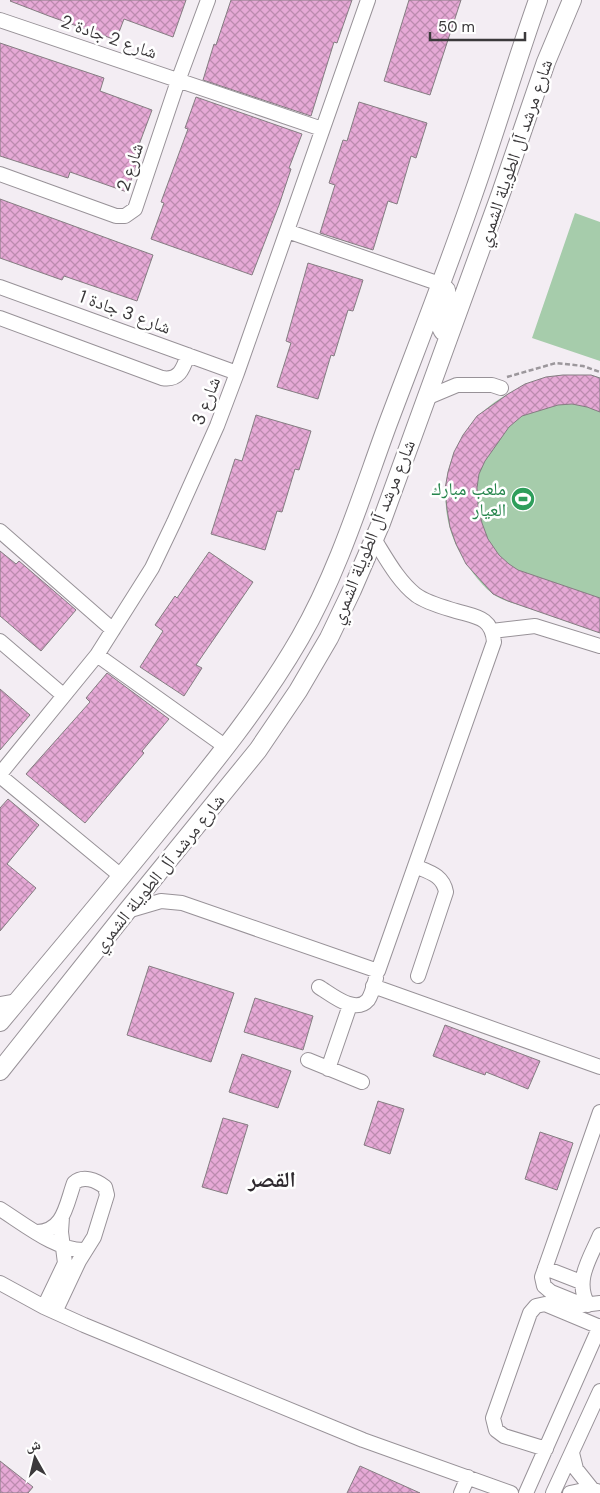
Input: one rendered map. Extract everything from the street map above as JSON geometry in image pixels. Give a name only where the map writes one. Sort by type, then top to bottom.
[{"type":"main road","name":"شارع مرشد آل الطويلة الشمري","points":[[0,1022],[150,842],[226,747],[270,687],[302,635],[328,581],[352,522],[473,194],[538,0]]},
{"type":"main road","name":"شارع مرشد آل الطويلة الشمري","points":[[0,1071],[258,750],[298,691],[329,638],[374,539],[501,193],[546,62],[572,0]]},
{"type":"main road","points":[[519,52],[528,44],[539,43],[545,50],[546,62]]},
{"type":"main road","points":[[440,284],[446,289],[448,296],[440,326],[443,331],[450,333]]},
{"type":"main road","points":[[413,357],[421,352],[428,359],[419,394],[424,403]]},
{"type":"main road","points":[[127,911],[136,891],[161,862],[162,856],[158,847],[150,842]]},
{"type":"street","name":"شارع 2","points":[[0,174],[116,216],[125,216],[135,209],[178,81],[208,0]]},
{"type":"street","name":"شارع 3","points":[[0,775],[97,655],[152,568],[174,522],[217,426],[368,0]]},
{"type":"street","name":"شارع 2 جادة 2","points":[[0,20],[322,129]]},
{"type":"street","points":[[287,231],[440,284]]},
{"type":"street","name":"شارع 3 جادة 1","points":[[0,286],[237,372]]},
{"type":"street","points":[[0,318],[162,378],[175,378],[180,374],[188,355]]},
{"type":"street","points":[[424,403],[457,385],[496,386]]},
{"type":"street","points":[[0,531],[113,630]]},
{"type":"street","points":[[319,987],[350,1004],[364,1004],[369,998],[494,642],[492,631],[478,617],[422,599],[415,594],[397,574],[374,539]]},
{"type":"street","points":[[492,631],[535,626],[600,646]]},
{"type":"street","points":[[0,641],[63,695]]},
{"type":"street","points":[[97,655],[226,747]]},
{"type":"street","points":[[0,775],[121,876]]},
{"type":"street","points":[[415,866],[440,878],[446,892],[418,976]]},
{"type":"street","points":[[127,911],[161,901],[182,903],[378,971]]},
{"type":"street","points":[[373,986],[600,1067]]},
{"type":"street","points":[[0,1004],[18,1000]]},
{"type":"street","points":[[328,1069],[350,1004]]},
{"type":"street","points":[[308,1060],[362,1082]]},
{"type":"street","points":[[594,1304],[579,1304],[547,1290],[542,1282],[545,1268],[599,1116]]},
{"type":"street","points":[[85,1178],[98,1182],[105,1187],[108,1195],[94,1237],[49,1309],[64,1268],[65,1258],[61,1232],[62,1217],[74,1183],[85,1178]]},
{"type":"street","points":[[0,1209],[63,1247],[74,1250],[86,1250]]},
{"type":"street","points":[[36,1232],[54,1228],[62,1217]]},
{"type":"street","points":[[594,1304],[582,1294],[581,1282],[600,1235]]},
{"type":"street","points":[[545,1268],[581,1282]]},
{"type":"street","points":[[1,1285],[49,1309],[364,1440],[511,1493]]},
{"type":"street","points":[[526,1493],[546,1449],[600,1327],[545,1304],[536,1306],[530,1313],[493,1418],[496,1430],[504,1436],[546,1449]]},
{"type":"street","points":[[553,1493],[600,1391]]},
{"type":"street","points":[[572,1453],[576,1470],[586,1484],[596,1491]]},
{"type":"street","points":[[461,1493],[468,1478]]},
{"type":"street","points":[[570,1493],[596,1491]]},
{"type":"path","points":[[496,386],[510,375],[556,363],[584,366],[600,372]]},
{"type":"green space","points":[[575,213],[600,222],[600,361],[532,338]]},
{"type":"green space","name":"ملعب مبارك العيار","points":[[563,375],[591,375],[600,378],[600,633],[505,600],[493,594],[478,579],[461,555],[453,538],[447,514],[446,489],[450,465],[454,453],[475,419],[497,400],[518,389],[540,380]]},
{"type":"building","points":[[11,0],[186,0],[173,37],[124,19],[116,40]]},
{"type":"building","points":[[231,0],[352,0],[337,43],[334,42],[311,116],[203,80],[214,44],[216,45]]},
{"type":"building","points":[[409,0],[461,0],[430,95],[384,81]]},
{"type":"building","points":[[0,43],[104,78],[100,91],[152,110],[137,150],[141,152],[127,192],[70,172],[68,178],[0,156]]},
{"type":"building","points":[[196,97],[302,134],[289,168],[291,169],[279,205],[252,275],[151,239],[164,203],[161,202],[188,129],[185,128]]},
{"type":"building","points":[[359,102],[427,123],[416,158],[411,156],[397,204],[388,201],[373,250],[320,233],[335,185],[329,183],[343,140],[347,141]]},
{"type":"building","points":[[0,199],[153,255],[137,301],[64,276],[62,280],[0,258]]},
{"type":"building","points":[[308,263],[363,280],[353,311],[348,310],[334,356],[331,355],[318,399],[277,387],[291,343],[286,341]]},
{"type":"building","points":[[591,375],[600,378],[600,412],[572,404],[558,405],[522,416],[509,427],[485,461],[479,474],[477,488],[478,505],[488,539],[499,555],[509,564],[518,570],[600,598],[600,633],[493,594],[466,564],[450,527],[447,509],[445,489],[454,452],[463,435],[477,416],[525,384],[546,377]]},
{"type":"building","points":[[256,415],[311,431],[299,470],[295,469],[282,512],[277,511],[265,550],[211,534],[235,459],[242,461]]},
{"type":"building","points":[[0,551],[16,564],[19,561],[76,610],[41,651],[0,616]]},
{"type":"building","points":[[209,552],[253,582],[196,665],[202,668],[184,696],[140,667],[163,631],[155,625],[175,596],[177,598]]},
{"type":"building","points":[[107,673],[169,719],[142,751],[144,753],[85,823],[26,774],[90,702],[86,698]]},
{"type":"building","points":[[0,689],[30,715],[0,750]]},
{"type":"building","points":[[8,799],[39,825],[7,864],[36,888],[0,931],[0,808]]},
{"type":"building","points":[[149,966],[234,993],[211,1062],[127,1035]]},
{"type":"building","points":[[255,998],[313,1016],[303,1050],[244,1032]]},
{"type":"building","points":[[445,1025],[540,1061],[528,1089],[486,1072],[485,1075],[433,1056]]},
{"type":"building","points":[[242,1054],[291,1071],[278,1108],[229,1092]]},
{"type":"building","points":[[378,1101],[404,1109],[390,1154],[364,1145]]},
{"type":"building","points":[[223,1118],[248,1125],[227,1194],[202,1187]]},
{"type":"building","points":[[540,1132],[573,1143],[557,1190],[525,1179]]},
{"type":"building","points":[[0,1461],[33,1487],[28,1493],[0,1493]]},
{"type":"building","points":[[360,1466],[420,1493],[347,1493]]},
{"type":"place","name":"ملعب مبارك العيار","points":[[523,499]]},
{"type":"district","name":"القصر","points":[[272,1179]]}]
